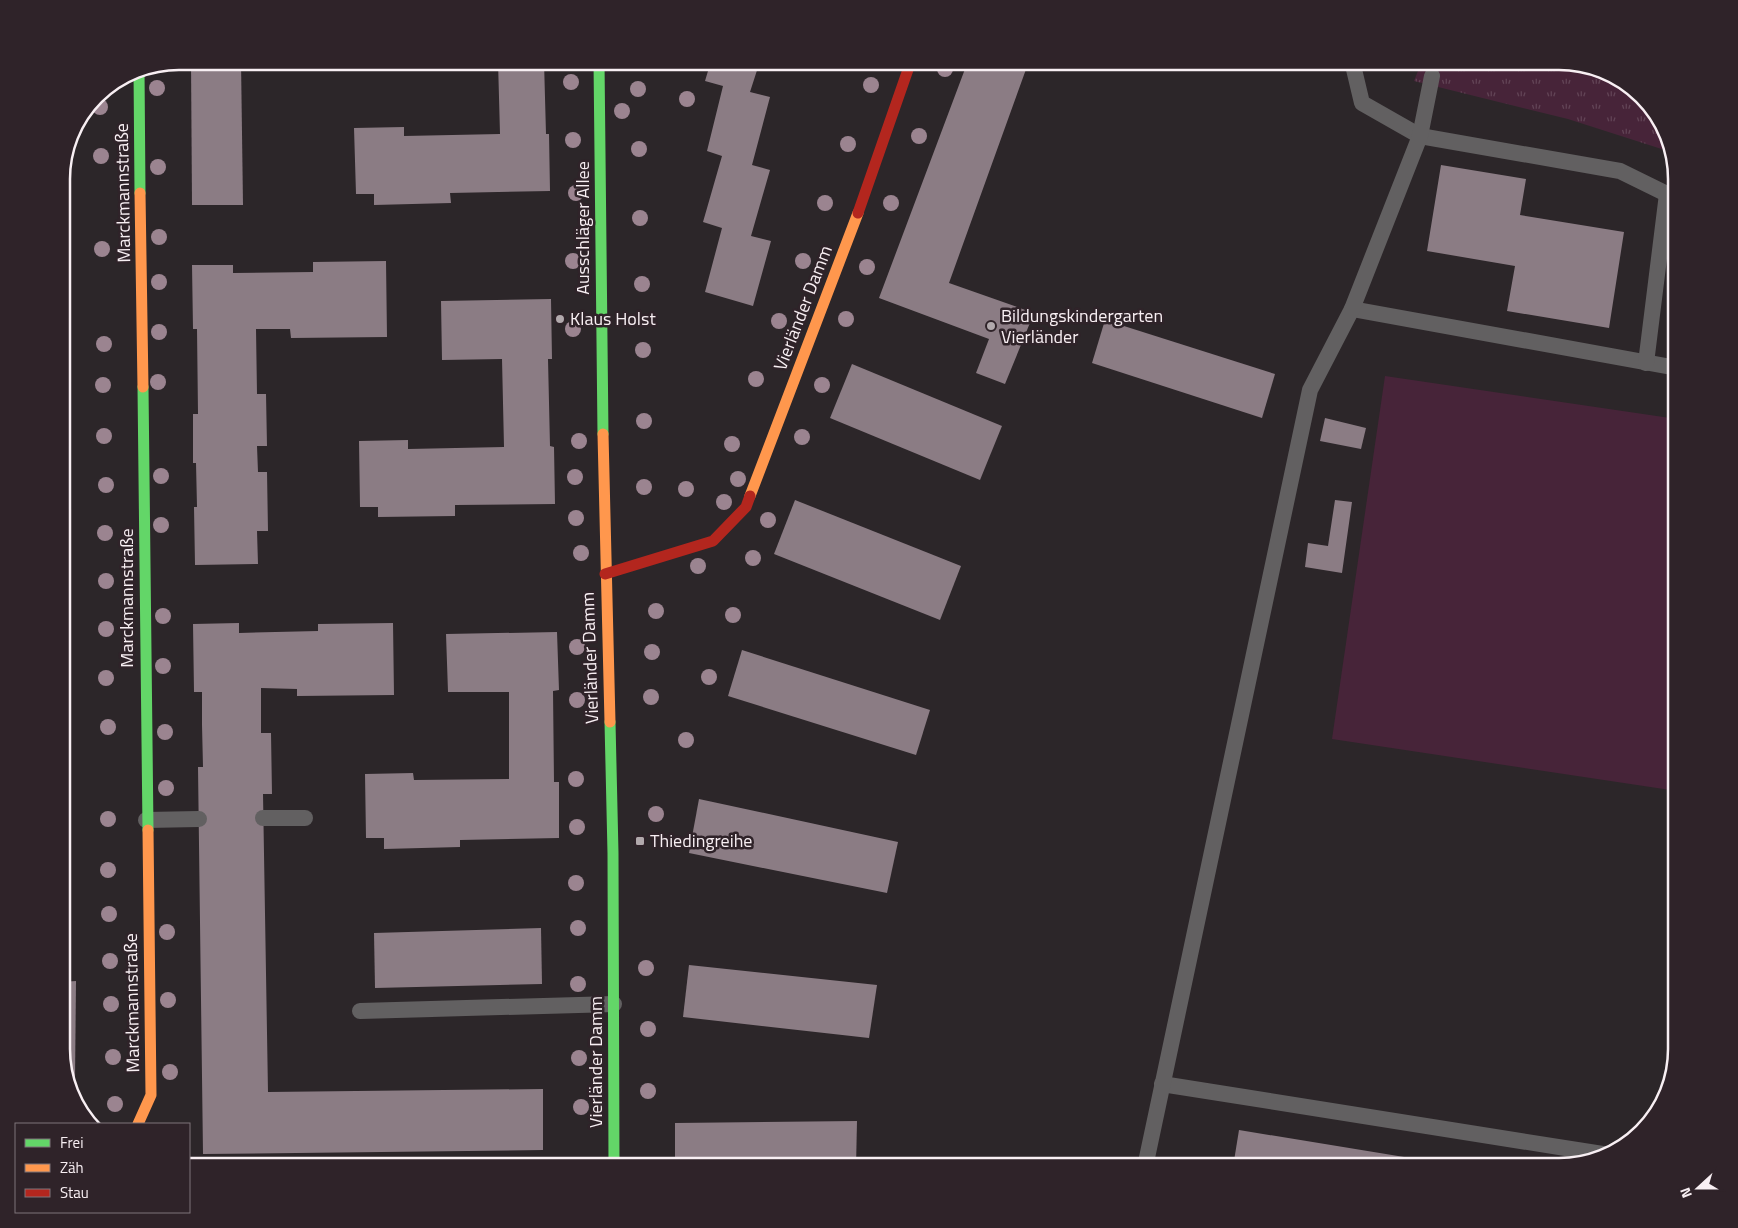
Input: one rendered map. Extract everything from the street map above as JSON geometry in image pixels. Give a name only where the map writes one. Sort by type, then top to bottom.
[{"type":"street","name":"Ausschläger Allee","points":[[599,70],[605,574]]},
{"type":"street","name":"Vierländer Damm","points":[[614,1158],[613,853],[605,574],[714,541],[746,507],[849,238],[908,70]]},
{"type":"street","name":"Marckmannstraße","points":[[138,1123],[151,1095],[146,820],[139,77]]},
{"type":"lane","points":[[1354,70],[1362,103],[1420,136],[1620,171],[1668,194]]},
{"type":"lane","points":[[1147,1158],[1310,390],[1352,309],[1420,136],[1432,76]]},
{"type":"lane","points":[[1646,363],[1668,222]]},
{"type":"lane","points":[[1352,309],[1668,367]]},
{"type":"lane","points":[[263,818],[305,818]]},
{"type":"lane","points":[[146,820],[199,819]]},
{"type":"lane","points":[[360,1011],[614,1004]]},
{"type":"lane","points":[[1162,1084],[1592,1152]]},
{"type":"green space","points":[[1418,70],[1559,70],[1587,74],[1607,81],[1631,97],[1650,118],[1664,150],[1568,119],[1414,81]]},
{"type":"green space","points":[[1385,376],[1668,418],[1668,790],[1332,739]]},
{"type":"building","points":[[191,70],[241,70],[243,205],[192,205]]},
{"type":"building","points":[[498,70],[544,70],[546,134],[549,134],[550,191],[450,193],[451,203],[374,205],[374,194],[356,194],[354,128],[404,127],[404,136],[500,134]]},
{"type":"building","points":[[708,70],[757,70],[750,92],[770,97],[752,165],[770,170],[751,236],[771,241],[753,306],[705,292],[722,228],[703,222],[722,156],[707,151],[723,86],[705,81]]},
{"type":"building","points":[[965,70],[1026,70],[949,283],[1034,313],[1005,384],[976,373],[989,339],[879,298]]},
{"type":"building","points":[[1441,165],[1526,179],[1520,215],[1624,232],[1609,328],[1507,311],[1515,266],[1427,251]]},
{"type":"building","points":[[386,261],[387,337],[291,338],[290,329],[256,329],[257,394],[266,394],[267,446],[257,446],[258,472],[267,472],[268,531],[257,531],[258,564],[195,565],[194,507],[197,507],[196,463],[193,463],[193,414],[198,414],[197,329],[193,329],[192,265],[233,265],[233,273],[313,272],[313,262]]},
{"type":"building","points":[[551,299],[552,359],[548,359],[550,446],[554,447],[555,504],[455,505],[455,516],[378,517],[378,507],[360,507],[359,441],[408,440],[408,449],[504,447],[502,359],[442,360],[441,301]]},
{"type":"building","points":[[1105,320],[1275,374],[1262,418],[1092,363]]},
{"type":"building","points":[[852,364],[1002,426],[980,480],[830,418]]},
{"type":"building","points":[[1325,418],[1366,428],[1361,449],[1320,441]]},
{"type":"building","points":[[795,500],[961,566],[940,620],[774,554]]},
{"type":"building","points":[[1335,500],[1352,502],[1342,573],[1305,567],[1308,543],[1328,546]]},
{"type":"building","points":[[239,623],[239,633],[318,631],[318,624],[393,623],[394,695],[297,696],[297,689],[261,688],[261,733],[271,733],[272,794],[263,794],[268,1092],[543,1089],[543,1150],[203,1154],[198,767],[203,767],[202,692],[194,692],[193,624]]},
{"type":"building","points":[[557,632],[559,690],[553,691],[554,782],[559,782],[559,838],[460,840],[460,847],[384,849],[384,838],[366,838],[365,774],[413,773],[414,780],[509,779],[509,692],[448,692],[446,634]]},
{"type":"building","points":[[742,650],[930,710],[916,755],[728,696]]},
{"type":"building","points":[[699,799],[898,842],[887,893],[689,853]]},
{"type":"building","points":[[541,928],[542,984],[375,988],[374,933]]},
{"type":"building","points":[[689,965],[877,985],[869,1038],[683,1017]]},
{"type":"building","points":[[70,981],[76,981],[75,1080],[70,1056]]},
{"type":"building","points":[[857,1121],[856,1158],[675,1158],[675,1123]]},
{"type":"building","points":[[1239,1130],[1410,1158],[1234,1158]]},
{"type":"traffic: fast","points":[[599,70],[603,434]]},
{"type":"traffic: fast","points":[[139,77],[140,193]]},
{"type":"traffic: fast","points":[[143,387],[148,830]]},
{"type":"traffic: fast","points":[[610,722],[613,853],[614,1158]]},
{"type":"traffic: slow","points":[[140,193],[143,387]]},
{"type":"traffic: slow","points":[[750,496],[858,213]]},
{"type":"traffic: slow","points":[[603,434],[610,722]]},
{"type":"traffic: slow","points":[[138,1123],[151,1095],[148,830]]},
{"type":"traffic: jam","points":[[858,213],[908,70]]},
{"type":"traffic: jam","points":[[605,574],[713,541],[746,507],[750,496]]},
{"type":"place","name":"Klaus Holst","points":[[560,319]]},
{"type":"place","name":"Bildungskindergarten Vierländer","points":[[991,326]]},
{"type":"place","name":"Thiedingreihe","points":[[640,841]]}]
